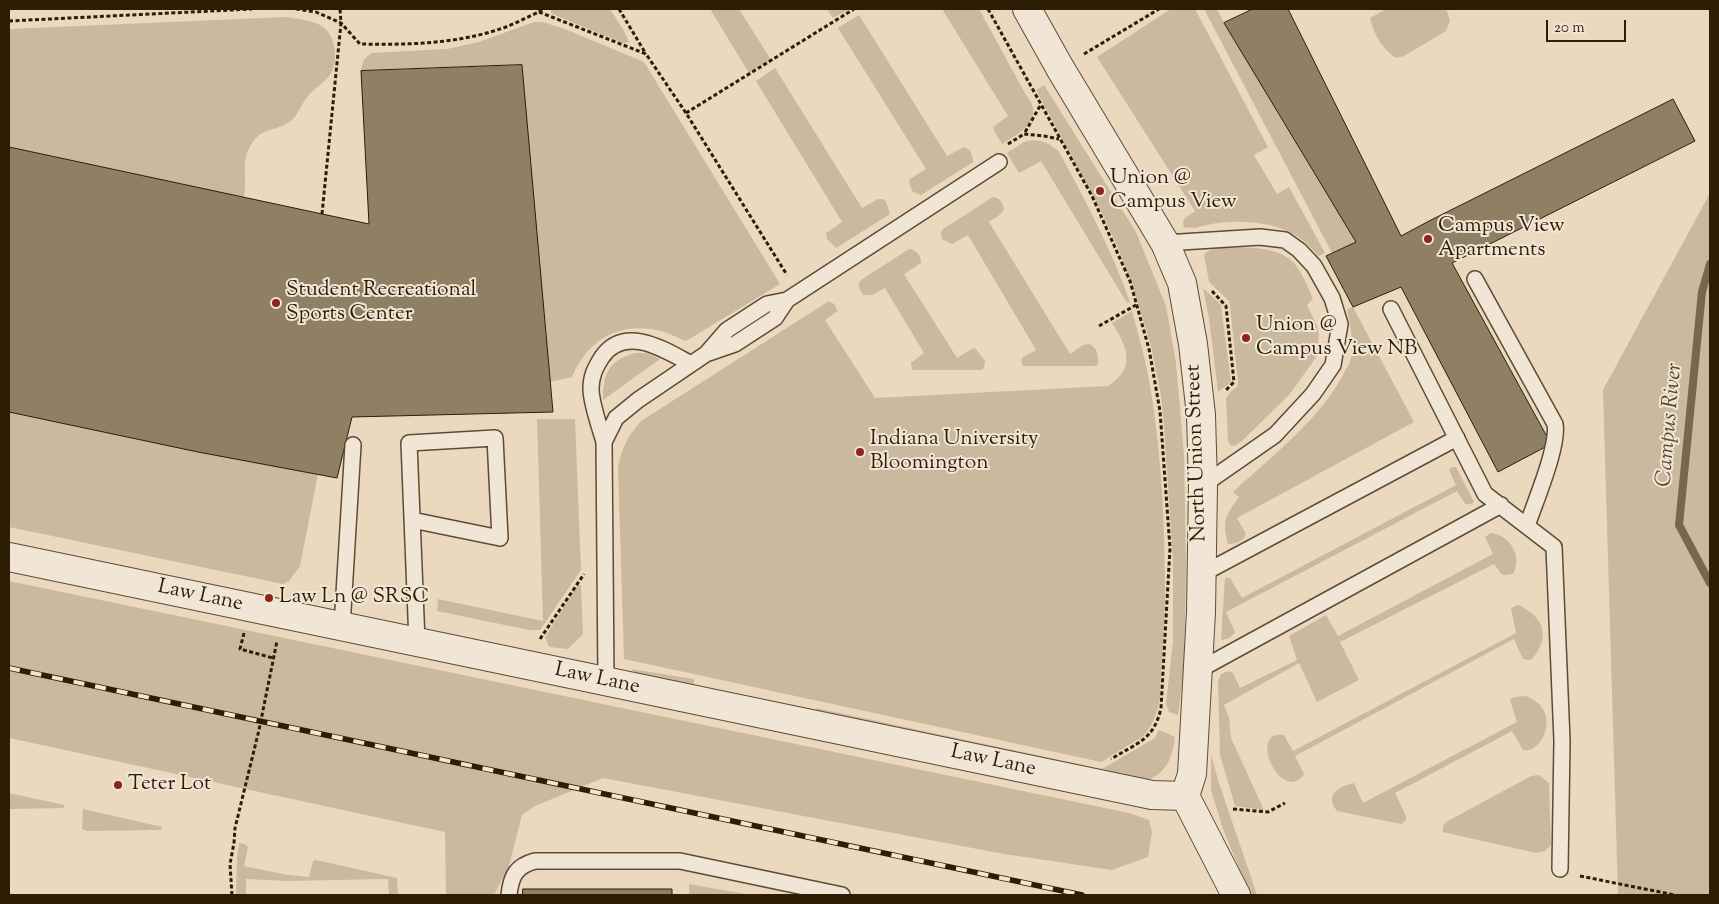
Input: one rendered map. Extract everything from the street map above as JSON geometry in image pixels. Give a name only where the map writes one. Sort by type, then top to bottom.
[{"type":"street","name":"North Union Street","points":[[1027,9],[1060,68],[1165,243],[1182,283],[1193,344],[1204,486],[1202,574],[1192,774],[1185,796]]},
{"type":"street","name":"Law Lane","points":[[9,558],[1152,795],[1185,796]]},
{"type":"street","points":[[1185,796],[1236,895]]},
{"type":"lane","points":[[604,442],[616,418],[638,400],[706,354],[735,344],[775,318],[787,300],[1000,155]]},
{"type":"lane","points":[[1165,243],[1260,237],[1285,240],[1314,266],[1332,298],[1340,324],[1333,365],[1313,394],[1275,435],[1204,486]]},
{"type":"lane","points":[[1475,279],[1554,424],[1556,432],[1554,447],[1528,526]]},
{"type":"lane","points":[[1391,309],[1485,494],[1554,547],[1562,741],[1560,869]]},
{"type":"lane","points":[[606,681],[604,442],[591,391],[594,370],[606,351],[627,340],[651,344],[691,364]]},
{"type":"lane","points":[[412,520],[500,538],[495,438],[409,444],[412,520],[417,642]]},
{"type":"lane","points":[[1202,574],[1457,438]]},
{"type":"lane","points":[[342,627],[353,445]]},
{"type":"lane","points":[[1197,671],[1501,505]]},
{"type":"lane","points":[[509,895],[510,884],[516,871],[524,864],[535,861],[680,861],[842,895]]},
{"type":"path","points":[[9,21],[252,9]]},
{"type":"path","points":[[296,9],[316,12],[341,23],[360,44],[399,45],[438,42],[476,35],[503,28],[540,10],[646,54]]},
{"type":"path","points":[[322,214],[341,23],[340,9]]},
{"type":"path","points":[[619,9],[791,281]]},
{"type":"path","points":[[686,113],[854,9]]},
{"type":"path","points":[[988,9],[1040,106],[1092,196],[1130,281],[1149,349],[1160,411],[1170,548],[1162,689],[1158,720],[1148,737],[1109,760]]},
{"type":"path","points":[[1030,87],[1159,9]]},
{"type":"path","points":[[1000,155],[1024,134],[1040,106]]},
{"type":"path","points":[[1024,134],[1059,139]]},
{"type":"path","points":[[1206,285],[1226,306],[1234,382],[1223,393]]},
{"type":"path","points":[[1099,326],[1136,305]]},
{"type":"path","points":[[535,646],[588,568],[588,576]]},
{"type":"path","points":[[232,895],[230,864],[235,828],[259,730],[282,614]]},
{"type":"path","points":[[1233,809],[1268,812],[1285,803]]},
{"type":"path","points":[[1560,869],[1584,878],[1674,895]]},
{"type":"shaded area","points":[[551,9],[610,9],[629,42],[623,43],[557,16],[551,13]]},
{"type":"shaded area","points":[[710,9],[739,9],[771,60],[749,73]]},
{"type":"shaded area","points":[[827,9],[850,9],[833,18]]},
{"type":"shaded area","points":[[942,9],[979,9],[1031,104],[1032,118],[1028,124],[1023,130],[1002,144],[993,127],[1008,116]]},
{"type":"shaded area","points":[[1171,9],[1195,9],[1268,147],[1254,155],[1277,194],[1289,187],[1325,253],[1318,256],[1308,244],[1298,237],[1278,227],[1258,223],[1218,223],[1192,228],[1184,227],[1185,219],[1195,211],[1097,57]]},
{"type":"shaded area","points":[[1204,9],[1217,9],[1356,242],[1332,253]]},
{"type":"shaded area","points":[[1386,9],[1444,9],[1447,11],[1450,21],[1446,31],[1404,56],[1396,58],[1379,41],[1370,18]]},
{"type":"shaded area","points":[[859,15],[947,156],[964,147],[972,155],[973,162],[921,195],[912,191],[909,182],[910,179],[926,169],[838,28]]},
{"type":"shaded area","points":[[286,17],[312,22],[325,29],[330,34],[335,48],[334,63],[329,76],[312,91],[290,122],[263,133],[255,139],[246,158],[244,197],[9,147],[9,29]]},
{"type":"shaded area","points":[[534,22],[543,22],[567,30],[644,62],[780,284],[686,341],[664,332],[646,329],[619,331],[607,336],[587,352],[572,377],[550,382],[361,71],[364,60],[372,53],[447,49],[479,42]]},
{"type":"shaded area","points":[[775,68],[862,208],[878,199],[883,199],[886,202],[890,214],[836,248],[827,239],[826,233],[842,222],[756,81]]},
{"type":"shaded area","points":[[1044,85],[1136,232],[1166,306],[1176,363],[1184,455],[1185,627],[1184,670],[1178,715],[1169,712],[1166,704],[1173,641],[1173,562],[1161,396],[1151,346],[1134,290],[1119,250],[1101,211],[1036,90]]},
{"type":"shaded area","points":[[1033,140],[1047,143],[1059,152],[1115,263],[1130,302],[1127,303],[1041,161],[1019,173],[1007,153],[1024,142]]},
{"type":"shaded area","points":[[1710,193],[1710,895],[1618,895],[1603,390]]},
{"type":"shaded area","points":[[993,197],[1002,203],[1004,208],[1002,213],[989,222],[1070,354],[1083,345],[1089,344],[1094,347],[1098,355],[1098,364],[1095,366],[1023,366],[1021,361],[1023,357],[1036,350],[968,235],[952,244],[942,239],[941,233],[943,229]]},
{"type":"shaded area","points":[[1214,248],[1255,248],[1276,252],[1293,262],[1302,275],[1313,299],[1307,305],[1319,335],[1317,356],[1289,395],[1242,441],[1234,446],[1230,445],[1228,441],[1226,398],[1237,387],[1238,382],[1230,306],[1229,301],[1209,282],[1204,254]]},
{"type":"shaded area","points":[[909,249],[918,254],[921,263],[904,274],[957,358],[973,348],[976,349],[985,361],[984,368],[981,370],[912,370],[911,363],[924,353],[885,288],[872,295],[863,295],[858,285],[861,280]]},
{"type":"shaded area","points":[[1203,288],[1221,305],[1231,382],[1218,392],[1209,319]]},
{"type":"shaded area","points":[[829,301],[834,304],[838,311],[825,320],[875,398],[1108,386],[1123,372],[1126,364],[1125,348],[1112,323],[1132,311],[1143,351],[1155,417],[1162,494],[1164,545],[1165,609],[1160,698],[1154,719],[1142,737],[1101,762],[624,659],[618,467],[621,453],[629,437],[641,421]]},
{"type":"shaded area","points":[[1353,307],[1414,422],[1237,518],[1246,534],[1241,541],[1228,544],[1225,530],[1226,519],[1239,497],[1233,492],[1296,435],[1325,403],[1337,386],[1351,358],[1352,346],[1347,309]]},
{"type":"shaded area","points":[[635,353],[646,353],[660,359],[603,400],[604,383],[609,370],[619,360]]},
{"type":"shaded area","points":[[9,412],[318,474],[300,566],[289,581],[283,584],[9,527]]},
{"type":"shaded area","points":[[537,419],[575,419],[581,570],[540,630],[529,630],[437,611],[438,599],[543,621]]},
{"type":"shaded area","points":[[1452,467],[1456,467],[1474,502],[1472,504],[1465,504],[1457,491],[1226,612],[1235,632],[1230,638],[1221,640],[1225,578],[1230,578],[1242,598],[1456,485],[1449,470]]},
{"type":"shaded area","points":[[1491,533],[1504,538],[1513,548],[1516,567],[1513,574],[1502,575],[1494,564],[1340,642],[1359,680],[1317,702],[1299,663],[1224,705],[1229,717],[1231,738],[1264,810],[1235,806],[1220,755],[1218,681],[1221,674],[1229,671],[1233,673],[1240,688],[1297,660],[1289,636],[1326,615],[1338,636],[1493,554],[1485,537]]},
{"type":"shaded area","points":[[9,581],[1129,813],[1149,820],[1152,832],[1148,857],[1112,870],[1004,854],[603,778],[535,806],[522,815],[509,866],[494,895],[446,895],[445,832],[9,738]]},
{"type":"shaded area","points":[[578,585],[581,585],[583,634],[568,649],[549,647],[545,637]]},
{"type":"shaded area","points":[[1518,605],[1534,616],[1542,629],[1541,644],[1531,660],[1523,659],[1514,639],[1295,756],[1304,774],[1295,781],[1286,781],[1278,774],[1268,753],[1268,743],[1273,736],[1284,735],[1293,751],[1516,633],[1511,608]]},
{"type":"shaded area","points":[[631,669],[694,679],[694,688],[638,675]]},
{"type":"shaded area","points":[[1526,696],[1537,702],[1544,710],[1546,729],[1543,738],[1537,745],[1531,749],[1523,750],[1512,731],[1395,793],[1406,816],[1406,820],[1401,824],[1337,811],[1333,805],[1332,800],[1335,792],[1343,786],[1354,783],[1363,803],[1517,722],[1510,700],[1514,697]]},
{"type":"shaded area","points":[[816,708],[1102,769],[1155,738],[1159,730],[1175,737],[1172,753],[1166,765],[1157,775],[1143,782],[816,712]]},
{"type":"shaded area","points":[[1211,754],[1257,895],[1250,895],[1223,829],[1211,790]]},
{"type":"shaded area","points":[[1539,775],[1549,783],[1551,845],[1545,851],[1536,853],[1443,832],[1443,826],[1446,822],[1531,776]]},
{"type":"shaded area","points":[[9,793],[64,805],[64,808],[9,809]]},
{"type":"shaded area","points":[[83,809],[162,827],[161,830],[87,831],[82,829]]},
{"type":"shaded area","points":[[239,843],[245,844],[248,847],[244,866],[288,875],[309,877],[313,861],[321,861],[397,878],[398,895],[389,895],[388,879],[286,881],[246,879],[246,895],[236,895]]},
{"type":"shaded area","points":[[689,884],[751,895],[689,895]]},
{"type":"building","name":"Campus View Apartments","points":[[1253,9],[1288,9],[1401,236],[1673,99],[1695,141],[1452,263],[1551,444],[1498,472],[1401,287],[1353,307],[1326,256],[1356,242],[1224,23]]},
{"type":"building","name":"Student Recreational Sports Center","points":[[522,65],[553,412],[352,417],[337,478],[198,452],[9,412],[9,147],[369,224],[361,71]]},
{"type":"building","points":[[523,889],[672,889],[672,895],[523,895]]},
{"type":"waterway","name":"Campus River","points":[[1710,264],[1702,292],[1679,525],[1710,583]]},
{"type":"railway","points":[[9,668],[1082,895]]},
{"type":"place","name":"Union @ Campus View","points":[[1100,191]]},
{"type":"place","name":"Campus View Apartments","points":[[1428,239]]},
{"type":"place","name":"Student Recreational Sports Center","points":[[276,303]]},
{"type":"place","name":"Union @ Campus View NB","points":[[1246,338]]},
{"type":"place","name":"Indiana University Bloomington","points":[[860,452]]},
{"type":"place","name":"Law Ln @ SRSC","points":[[269,598]]},
{"type":"place","name":"Teter Lot","points":[[118,785]]}]
